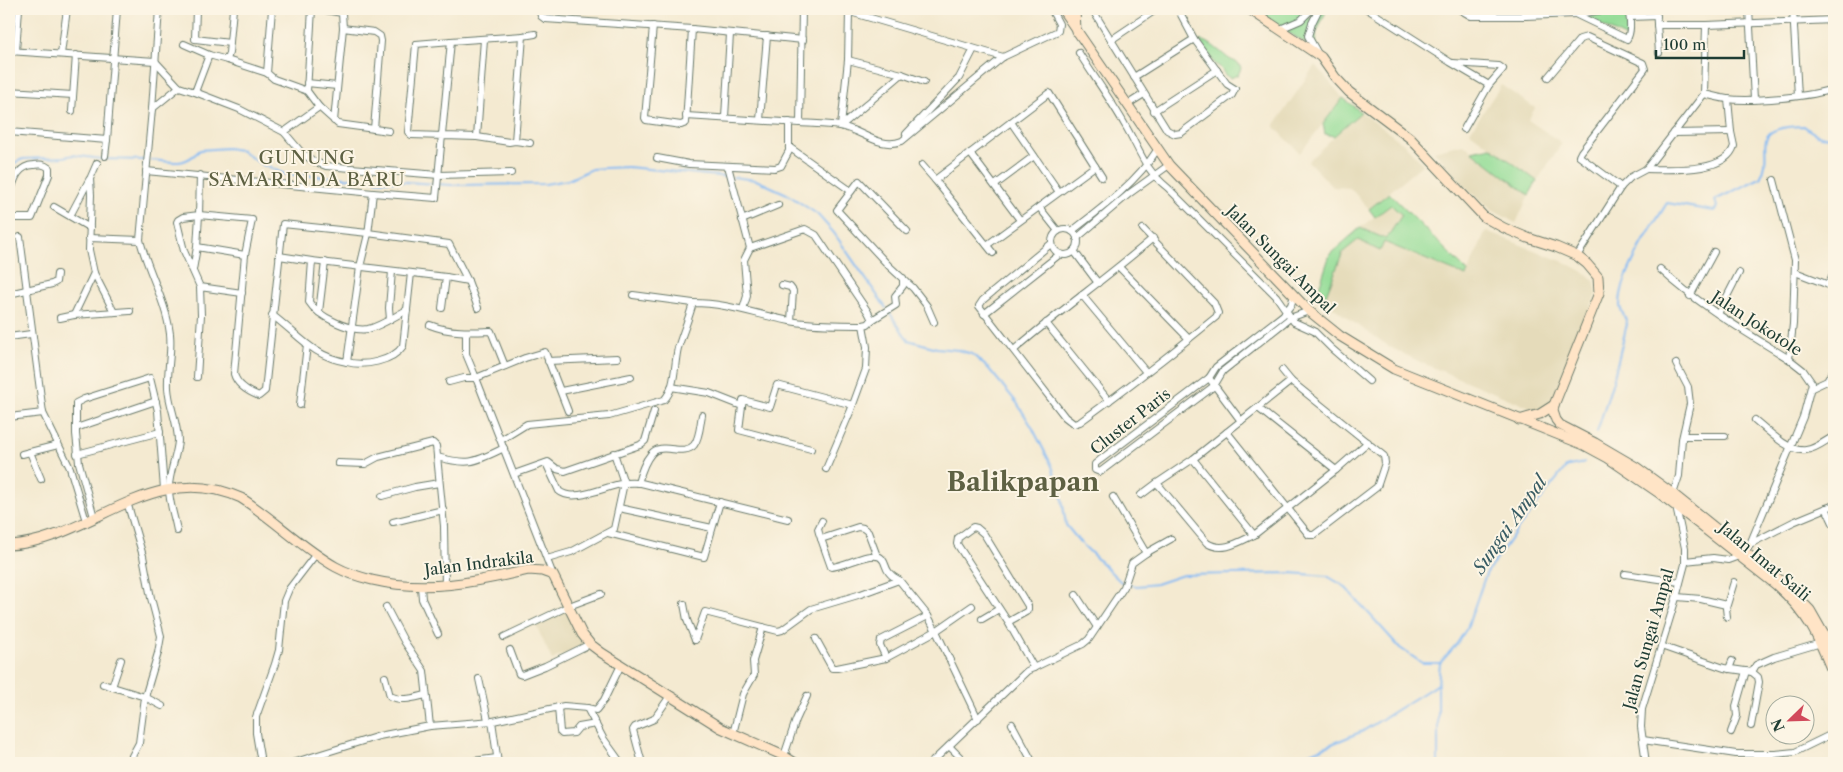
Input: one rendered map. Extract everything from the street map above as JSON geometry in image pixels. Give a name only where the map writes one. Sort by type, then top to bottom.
[{"type":"main road","name":"Jalan Sungai Ampal","points":[[1062,9],[1128,104],[1157,150],[1310,312],[1340,336],[1394,369],[1519,420],[1589,443],[1636,467],[1673,494]]},
{"type":"main road","points":[[1075,9],[1076,31]]},
{"type":"main road","points":[[1249,9],[1321,57],[1335,78],[1349,92],[1410,138],[1484,217],[1504,228],[1577,256],[1598,277],[1598,293],[1554,410],[1560,425],[1589,443]]},
{"type":"main road","points":[[1519,420],[1554,410]]},
{"type":"main road","name":"Jalan Sungai Ampal","points":[[1612,456],[1676,507]]},
{"type":"main road","name":"Jalan Indrakila","points":[[9,545],[32,542],[127,502],[166,489],[196,488],[231,493],[249,503],[337,568],[364,578],[393,585],[445,586],[529,570],[542,571],[553,576],[577,626],[590,644],[697,715],[795,763]]},
{"type":"main road","name":"Jalan Imat Saili","points":[[1673,494],[1744,553],[1804,613],[1821,644],[1834,676]]},
{"type":"main road","name":"Jalan Imat Saili","points":[[1676,507],[1786,584],[1810,610],[1823,633],[1834,659]]},
{"type":"street","points":[[16,51],[19,9]]},
{"type":"street","points":[[61,54],[66,9]]},
{"type":"street","points":[[105,156],[117,9]]},
{"type":"street","points":[[159,9],[140,240],[170,329],[168,389],[178,430],[177,451],[166,489]]},
{"type":"street","points":[[195,48],[196,9]]},
{"type":"street","points":[[227,60],[233,9]]},
{"type":"street","points":[[267,73],[272,9]]},
{"type":"street","points":[[307,91],[312,9]]},
{"type":"street","points":[[320,9],[342,11],[343,28],[334,121]]},
{"type":"street","points":[[539,9],[541,16],[545,19],[692,29],[803,40]]},
{"type":"street","points":[[800,123],[803,40],[802,9]]},
{"type":"street","points":[[840,9],[850,10],[1003,57]]},
{"type":"street","points":[[686,116],[842,126],[880,142],[896,144],[1003,57],[1058,31],[1058,24],[1051,9]]},
{"type":"street","points":[[1092,9],[1154,111],[1167,130],[1175,134],[1181,133],[1232,96],[1235,89],[1228,84],[1194,39],[1178,9]]},
{"type":"street","points":[[1111,40],[1157,9]]},
{"type":"street","points":[[1280,29],[1301,20],[1312,9]]},
{"type":"street","points":[[1319,9],[1308,36],[1321,57]]},
{"type":"street","points":[[1367,9],[1489,85]]},
{"type":"street","points":[[1459,9],[1471,16],[1525,16],[1535,12],[1551,16],[1612,9]]},
{"type":"street","points":[[1525,9],[1525,16]]},
{"type":"street","points":[[1576,14],[1628,39],[1630,36],[1628,9]]},
{"type":"street","points":[[1749,9],[1754,99]]},
{"type":"street","points":[[1794,9],[1798,96]]},
{"type":"street","points":[[842,126],[850,10]]},
{"type":"street","points":[[1630,17],[1656,12],[1658,53]]},
{"type":"street","points":[[1657,25],[1834,20]]},
{"type":"street","points":[[1577,256],[1621,188],[1631,177],[1646,169],[1704,94],[1706,25]]},
{"type":"street","points":[[653,26],[645,118],[646,120],[681,125],[686,123],[692,29]]},
{"type":"street","points":[[343,28],[374,32],[380,36],[374,129]]},
{"type":"street","points":[[530,143],[477,137],[411,135],[408,132],[416,44],[535,34]]},
{"type":"street","points":[[725,117],[730,34]]},
{"type":"street","points":[[515,141],[523,36]]},
{"type":"street","points":[[760,120],[767,36]]},
{"type":"street","points":[[1548,77],[1580,39],[1584,37],[1644,63],[1645,69],[1581,152],[1580,156],[1621,188]]},
{"type":"street","points":[[195,39],[230,43]]},
{"type":"street","points":[[477,137],[484,39]]},
{"type":"street","points":[[1134,77],[1194,39]]},
{"type":"street","points":[[146,169],[200,176],[436,198],[451,41]]},
{"type":"street","points":[[184,44],[209,55],[267,73],[274,78],[307,91],[338,124],[389,131]]},
{"type":"street","points":[[896,144],[959,78],[974,49]]},
{"type":"street","points":[[9,51],[155,61],[179,87],[239,109],[284,132],[301,152],[313,161],[326,166],[439,176],[511,173]]},
{"type":"street","points":[[1079,54],[1126,126],[1153,176],[1168,188],[1276,296],[1286,315],[1296,324],[1314,331],[1369,381]]},
{"type":"street","points":[[195,92],[209,55]]},
{"type":"street","points":[[72,111],[76,56]]},
{"type":"street","points":[[848,60],[902,74],[924,82]]},
{"type":"street","points":[[1450,62],[1501,67],[1503,71],[1489,85],[1464,129]]},
{"type":"street","points":[[1154,111],[1217,70]]},
{"type":"street","points":[[842,126],[902,74]]},
{"type":"street","points":[[307,83],[337,86]]},
{"type":"street","points":[[152,108],[179,87]]},
{"type":"street","points":[[1704,94],[1728,99],[1754,99],[1798,96],[1834,88]]},
{"type":"street","points":[[9,91],[73,95]]},
{"type":"street","points":[[935,180],[1049,93],[1102,177]]},
{"type":"street","points":[[1128,104],[1144,94]]},
{"type":"street","points":[[1646,169],[1707,167],[1733,151],[1728,99]]},
{"type":"street","points":[[284,132],[320,107]]},
{"type":"street","points":[[657,158],[690,164],[775,168],[781,166],[789,151],[789,122]]},
{"type":"street","points":[[1011,122],[1059,192]]},
{"type":"street","points":[[9,132],[107,140]]},
{"type":"street","points":[[1674,133],[1731,132]]},
{"type":"street","points":[[789,147],[851,191]]},
{"type":"street","points":[[1072,231],[1108,204],[1146,166],[1157,150]]},
{"type":"street","points":[[970,153],[1020,220]]},
{"type":"street","points":[[995,185],[1034,156]]},
{"type":"street","points":[[70,216],[97,163]]},
{"type":"street","points":[[9,196],[16,176],[22,168],[41,164],[49,168],[49,175],[32,218],[9,218]]},
{"type":"street","points":[[922,165],[993,253]]},
{"type":"street","points":[[1077,238],[1153,176],[1170,165]]},
{"type":"street","points":[[987,245],[1094,166]]},
{"type":"street","points":[[728,167],[750,248],[744,260],[747,296],[743,308]]},
{"type":"street","points":[[9,178],[16,176]]},
{"type":"street","points":[[193,270],[197,247],[200,176]]},
{"type":"street","points":[[90,179],[89,250],[94,273],[114,312]]},
{"type":"street","points":[[1774,180],[1783,220],[1793,252],[1795,272],[1793,324],[1789,359]]},
{"type":"street","points":[[907,231],[859,181],[837,210],[888,266],[914,288],[927,306],[934,322]]},
{"type":"street","points":[[347,362],[373,193]]},
{"type":"street","points":[[742,220],[778,205]]},
{"type":"street","points":[[54,207],[90,228]]},
{"type":"street","points":[[1039,207],[1058,230]]},
{"type":"street","points":[[197,378],[201,315],[200,287],[184,252],[178,222],[183,217],[199,215],[252,220],[246,255],[234,374],[237,381],[248,391],[259,396],[265,391],[283,224],[449,244],[468,281],[478,308]]},
{"type":"street","points":[[750,248],[804,229],[816,234],[872,320]]},
{"type":"street","points":[[1052,244],[982,301],[979,306],[986,311],[1065,417],[1074,424],[1080,422],[1109,401],[1216,317],[1217,308],[1214,303],[1143,229]]},
{"type":"street","points":[[986,311],[1060,254],[1074,251],[1077,245],[1077,238],[1072,231],[1058,230],[1053,236],[1052,244],[1060,254]]},
{"type":"street","points":[[20,237],[42,413],[70,468],[90,519]]},
{"type":"street","points":[[89,238],[140,240]]},
{"type":"street","points":[[1014,350],[1153,238]]},
{"type":"street","points":[[197,247],[246,255]]},
{"type":"street","points":[[1074,251],[1098,283]]},
{"type":"street","points":[[1690,296],[1714,252]]},
{"type":"street","points":[[279,256],[468,281]]},
{"type":"street","points":[[312,261],[308,300],[312,307],[332,320],[352,328],[367,329],[407,310]]},
{"type":"street","points":[[319,312],[325,262]]},
{"type":"street","points":[[1118,267],[1189,339]]},
{"type":"street","name":"Jalan Jokotole","points":[[1660,269],[1690,296],[1789,359],[1806,373],[1812,383],[1812,388]]},
{"type":"street","points":[[390,318],[392,271]]},
{"type":"street","points":[[1795,272],[1831,286],[1834,272]]},
{"type":"street","points":[[74,315],[94,273]]},
{"type":"street","points":[[272,315],[318,353],[338,361],[354,364],[367,363],[390,356],[401,350],[412,273]]},
{"type":"street","points":[[1718,314],[1738,273]]},
{"type":"street","points":[[9,294],[52,284],[56,282],[57,274]]},
{"type":"street","points":[[442,308],[446,277]]},
{"type":"street","points":[[634,295],[743,308],[791,322],[863,325],[868,324],[896,305],[896,295],[903,286],[903,278]]},
{"type":"street","points":[[782,285],[790,287],[793,291],[791,322]]},
{"type":"street","points":[[200,287],[242,292]]},
{"type":"street","points":[[1082,295],[1146,372]]},
{"type":"street","points":[[1286,315],[1294,295]]},
{"type":"street","points":[[501,440],[527,424],[604,417],[664,400],[668,395],[678,348],[693,303]]},
{"type":"street","points":[[60,318],[74,315],[130,312]]},
{"type":"street","points":[[1286,315],[1310,312]]},
{"type":"street","name":"Cluster Paris","points":[[1268,331],[1216,368],[1209,378],[1094,464],[1096,470],[1100,472],[1214,386],[1223,372],[1286,315]]},
{"type":"street","points":[[1046,323],[1109,401]]},
{"type":"street","points":[[430,325],[447,330],[466,332],[491,331],[505,366]]},
{"type":"street","points":[[826,469],[853,405],[867,361],[866,336],[863,325]]},
{"type":"street","points":[[466,332],[466,354],[548,558],[553,576]]},
{"type":"street","points":[[9,337],[31,334]]},
{"type":"street","points":[[300,405],[307,345]]},
{"type":"street","points":[[449,382],[464,378],[476,378],[545,352],[568,411]]},
{"type":"street","points":[[548,361],[617,358]]},
{"type":"street","points":[[1676,364],[1684,378],[1690,396],[1679,476],[1673,494],[1676,507]]},
{"type":"street","points":[[1744,553],[1777,483],[1790,447],[1804,417],[1812,388],[1824,383],[1834,369]]},
{"type":"street","points":[[1227,432],[1305,531],[1312,536],[1373,490],[1379,483],[1385,458],[1382,453],[1291,381],[1282,370]]},
{"type":"street","points":[[561,391],[631,377]]},
{"type":"street","points":[[90,519],[77,454],[76,403],[150,378],[156,401],[166,489],[177,531]]},
{"type":"street","points":[[1209,378],[1241,421]]},
{"type":"street","points":[[1141,495],[1194,459],[1291,381]]},
{"type":"street","points":[[811,449],[739,430],[744,400],[770,407],[778,385],[853,405]]},
{"type":"street","points":[[670,387],[709,393],[742,406]]},
{"type":"street","points":[[76,428],[156,401]]},
{"type":"street","points":[[1258,408],[1336,470]]},
{"type":"street","points":[[514,474],[548,462],[557,470],[564,471],[645,441],[654,411]]},
{"type":"street","points":[[9,417],[42,413]]},
{"type":"street","points":[[638,483],[644,466],[652,452],[657,449],[686,449],[691,448],[695,444],[698,438],[702,415]]},
{"type":"street","points":[[1755,420],[1790,447],[1799,450],[1808,450],[1834,436]]},
{"type":"street","points":[[77,454],[160,432]]},
{"type":"street","points":[[1683,436],[1726,436]]},
{"type":"street","points":[[1158,484],[1207,543],[1218,548],[1235,544],[1254,535],[1368,442]]},
{"type":"street","points":[[338,463],[365,464],[378,457],[433,443],[436,446],[443,510],[445,586]]},
{"type":"street","points":[[22,454],[58,445]]},
{"type":"street","points":[[438,458],[469,463],[504,448]]},
{"type":"street","points":[[30,452],[41,479]]},
{"type":"street","points":[[548,558],[571,552],[614,529],[624,483],[614,452]]},
{"type":"street","points":[[1194,459],[1254,535]]},
{"type":"street","points":[[546,463],[559,491],[570,496],[586,494],[624,483],[638,483],[788,519]]},
{"type":"street","points":[[382,496],[415,487],[439,484]]},
{"type":"street","points":[[1113,497],[1146,553]]},
{"type":"street","points":[[127,502],[143,556],[150,598],[161,636],[145,698],[140,743],[132,756]]},
{"type":"street","points":[[608,533],[704,556],[720,502]]},
{"type":"street","points":[[1685,562],[1713,558],[1728,560],[1834,505]]},
{"type":"street","name":"Jalan Sungai Ampal","points":[[1646,763],[1641,727],[1642,709],[1685,562],[1685,548],[1676,507]]},
{"type":"street","points":[[619,508],[712,528]]},
{"type":"street","points":[[1826,508],[1834,525]]},
{"type":"street","points":[[393,522],[443,510]]},
{"type":"street","points":[[822,521],[818,529],[831,567],[877,556]]},
{"type":"street","points":[[1008,622],[1026,612],[1028,606],[984,534],[973,527],[958,538],[957,544],[1008,622],[1034,668]]},
{"type":"street","points":[[821,539],[858,528],[863,528],[868,532],[877,556],[882,559],[891,576],[899,580],[928,616],[978,719]]},
{"type":"street","points":[[931,763],[1027,671],[1083,644],[1097,627],[1126,583],[1132,564],[1146,553],[1171,539]]},
{"type":"street","points":[[261,763],[256,733],[256,716],[279,650],[284,601],[289,589],[316,554]]},
{"type":"street","points":[[1624,574],[1680,582]]},
{"type":"street","points":[[684,604],[687,620],[695,640],[706,612],[778,631],[811,609],[899,580]]},
{"type":"street","points":[[1727,617],[1726,605],[1734,582]]},
{"type":"street","points":[[421,586],[422,599],[438,634]]},
{"type":"street","points":[[504,637],[569,606],[601,594]]},
{"type":"street","points":[[1076,595],[1097,627]]},
{"type":"street","points":[[1676,597],[1700,598],[1726,605]]},
{"type":"street","points":[[816,639],[834,668],[886,658],[936,631],[972,606]]},
{"type":"street","points":[[386,607],[404,641],[424,671],[430,726]]},
{"type":"street","points":[[982,619],[999,609]]},
{"type":"street","points":[[886,658],[880,645],[881,640],[928,616]]},
{"type":"street","points":[[733,734],[743,694],[754,674],[753,661],[763,627]]},
{"type":"street","points":[[510,650],[519,674],[522,676],[590,644]]},
{"type":"street","points":[[1731,732],[1736,716],[1736,706],[1749,671],[1756,665],[1774,657],[1821,644]]},
{"type":"street","points":[[1661,646],[1729,669],[1749,671],[1758,677],[1759,682],[1751,726]]},
{"type":"street","points":[[112,687],[120,660]]},
{"type":"street","points":[[1729,669],[1732,661]]},
{"type":"street","points":[[292,763],[379,736],[430,726],[490,721],[564,706],[596,710],[602,704],[621,665]]},
{"type":"street","points":[[385,677],[390,696],[396,699],[404,700],[426,695]]},
{"type":"street","points":[[457,763],[498,761],[479,679]]},
{"type":"street","points":[[103,684],[145,698],[162,706]]},
{"type":"street","points":[[642,763],[632,730],[654,719],[670,696]]},
{"type":"street","points":[[784,756],[796,720],[807,696]]},
{"type":"street","points":[[558,707],[560,732],[562,734],[574,733],[579,727],[596,724]]},
{"type":"street","points":[[587,708],[603,738],[620,763]]},
{"type":"street","points":[[1012,724],[1033,763]]},
{"type":"street","points":[[1642,740],[1736,754],[1776,754],[1795,752],[1834,733]]},
{"type":"street","points":[[949,746],[966,763]]},
{"type":"shaded area","points":[[1315,65],[1343,98],[1300,153],[1274,126]]},
{"type":"shaded area","points":[[1501,85],[1535,108],[1528,120],[1562,143],[1537,181],[1470,132]]},
{"type":"shaded area","points":[[1361,112],[1404,144],[1423,164],[1369,209],[1350,188],[1333,187],[1308,161]]},
{"type":"shaded area","points":[[1463,144],[1529,195],[1516,223],[1492,210],[1466,187],[1434,151]]},
{"type":"shaded area","points":[[1391,204],[1402,215],[1386,239],[1360,228]]},
{"type":"shaded area","points":[[1486,231],[1569,264],[1587,274],[1594,281],[1597,292],[1551,406],[1536,410],[1420,362],[1390,347],[1324,300],[1343,252],[1358,240],[1380,251],[1384,242],[1466,276]]},
{"type":"shaded area","points":[[568,609],[585,643],[552,660],[536,625]]},
{"type":"green space","points":[[1249,9],[1296,9],[1311,19],[1320,9],[1327,9],[1316,34],[1317,50]]},
{"type":"green space","points":[[1629,9],[1627,38],[1579,15]]},
{"type":"green space","points":[[1201,40],[1212,45],[1238,64],[1241,68],[1238,75],[1230,78],[1225,75],[1220,67],[1215,64],[1200,42]]},
{"type":"green space","points":[[1343,98],[1361,112],[1334,136],[1325,134],[1323,124]]},
{"type":"green space","points":[[1491,147],[1537,181],[1529,195],[1472,151]]},
{"type":"green space","points":[[1389,193],[1468,272],[1466,276],[1384,242],[1380,251],[1358,240],[1343,252],[1324,300],[1318,291],[1330,254],[1360,228],[1386,239],[1402,215],[1391,205],[1375,217],[1369,209]]},
{"type":"waterway","name":"Sungai Ampal","points":[[1597,432],[1613,381],[1627,324],[1621,311],[1621,294],[1630,267],[1667,203],[1714,211],[1717,207],[1715,200],[1760,178],[1764,168],[1766,142],[1768,136],[1774,131],[1785,127],[1804,126],[1822,136],[1834,134]]},
{"type":"waterway","points":[[150,160],[177,162],[194,156],[200,150],[227,148],[240,150],[261,164],[284,174],[451,185],[545,184],[568,180],[592,169],[628,167],[728,177]]},
{"type":"waterway","points":[[9,169],[14,163],[23,159],[73,155],[101,159],[145,160]]},
{"type":"waterway","points":[[733,177],[756,180],[787,194],[817,214],[834,233],[886,308]]},
{"type":"waterway","points":[[889,312],[908,340],[937,348],[958,350],[972,354],[989,369],[1017,403],[1052,466],[1062,499],[1066,525],[1079,541],[1122,583],[1137,586],[1156,584],[1183,575],[1291,573],[1327,576],[1344,586],[1400,648],[1422,663],[1440,663],[1456,645],[1467,628],[1486,574],[1516,531],[1566,467],[1584,462]]},
{"type":"waterway","points":[[1438,763],[1438,684],[1440,663]]},
{"type":"waterway","points":[[1298,758],[1363,731],[1438,684]]},
{"type":"district","name":"GUNUNG SAMARINDA BARU","points":[[307,168]]},
{"type":"district","name":"Balikpapan","points":[[1023,482]]}]
